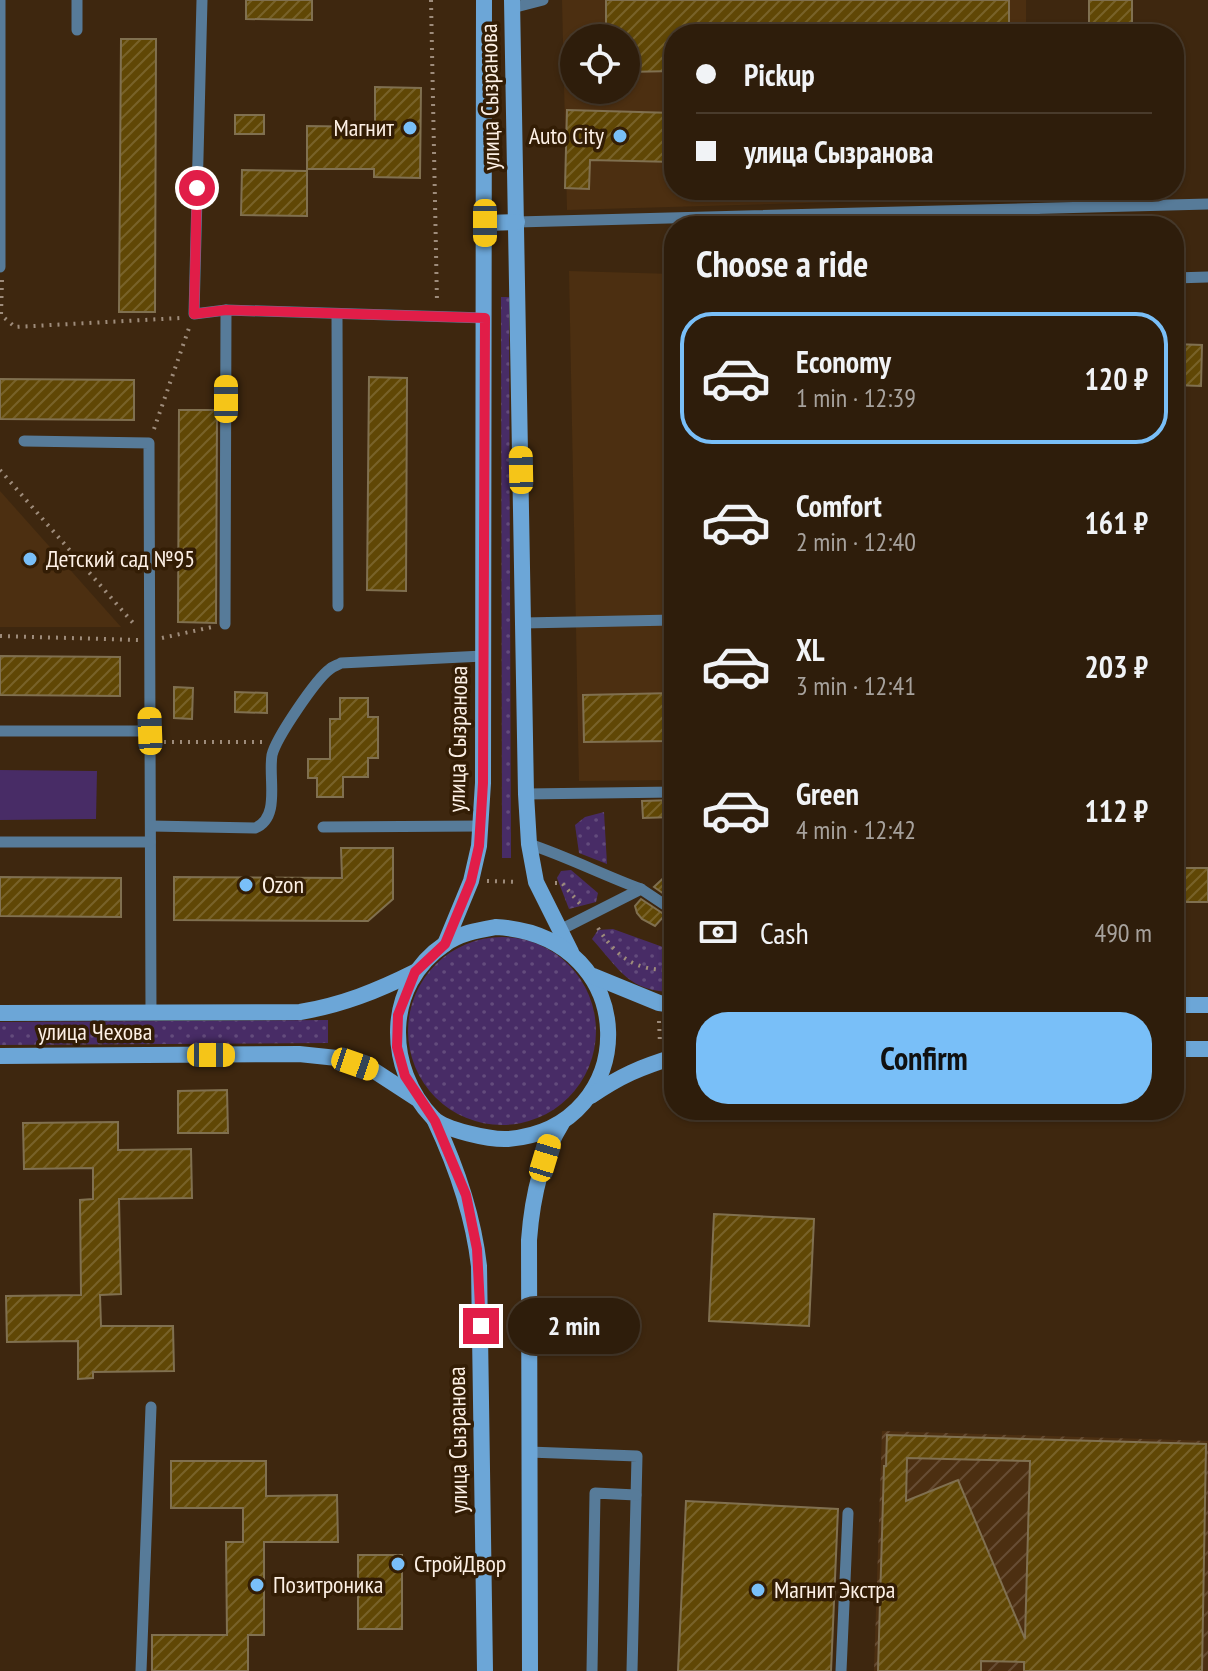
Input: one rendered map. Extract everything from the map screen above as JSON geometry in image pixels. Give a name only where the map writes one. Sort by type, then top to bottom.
[{"type":"main road","points":[[484,4],[512,4]]},
{"type":"main road","name":"улица Сызранова","points":[[445,944],[471,881],[481,826],[484,4]]},
{"type":"main road","name":"улица Сызранова","points":[[512,4],[529,844],[536,882],[571,952]]},
{"type":"main road","points":[[485,223],[517,222]]},
{"type":"main road","points":[[584,1102],[600,1076],[607,1055],[609,1031],[605,1004],[593,976],[571,952],[547,936],[520,928],[496,927],[473,931],[445,944],[415,972],[398,1015],[397,1047],[405,1076],[435,1121],[472,1135],[505,1139],[537,1134],[563,1120],[620,1076],[664,1060]]},
{"type":"main road","name":"улица Чехова","points":[[0,1013],[300,1012],[335,1006],[372,994],[415,972]]},
{"type":"main road","points":[[593,976],[664,1003]]},
{"type":"main road","points":[[1184,1005],[1208,1005]]},
{"type":"main road","points":[[1184,1049],[1208,1049]]},
{"type":"main road","name":"улица Чехова","points":[[0,1056],[299,1054],[337,1058],[373,1070],[420,1100]]},
{"type":"main road","points":[[530,1671],[529,1240],[531,1212],[550,1141],[563,1120]]},
{"type":"main road","name":"улица Сызранова","points":[[435,1121],[466,1195],[479,1266],[485,1671]]},
{"type":"lane","points":[[0,0],[1,267]]},
{"type":"lane","points":[[77,0],[77,30]]},
{"type":"lane","points":[[202,0],[194,314],[226,310],[485,318]]},
{"type":"lane","points":[[512,4],[543,0]]},
{"type":"lane","points":[[756,216],[1208,204]]},
{"type":"lane","points":[[1034,209],[1034,216]]},
{"type":"lane","points":[[517,222],[664,218]]},
{"type":"lane","points":[[1184,278],[1208,277]]},
{"type":"lane","points":[[225,624],[226,310]]},
{"type":"lane","points":[[337,315],[338,606]]},
{"type":"lane","points":[[24,441],[149,443],[151,1012]]},
{"type":"lane","points":[[523,623],[664,620]]},
{"type":"lane","points":[[151,826],[255,828],[265,824],[270,815],[272,757],[278,742],[329,669],[341,663],[483,656]]},
{"type":"lane","points":[[0,731],[150,737]]},
{"type":"lane","points":[[526,794],[664,792]]},
{"type":"lane","points":[[323,827],[481,826]]},
{"type":"lane","points":[[0,842],[150,842]]},
{"type":"lane","points":[[529,844],[641,889],[664,904]]},
{"type":"lane","points":[[560,930],[641,889]]},
{"type":"lane","points":[[141,1671],[151,1407]]},
{"type":"lane","points":[[529,1452],[637,1456],[632,1671]]},
{"type":"lane","points":[[592,1671],[595,1493],[636,1495]]},
{"type":"lane","points":[[841,1671],[848,1513]]},
{"type":"path","points":[[431,0],[437,317]]},
{"type":"path","points":[[1,267],[1,315],[15,327],[175,320],[194,314]]},
{"type":"path","points":[[149,443],[194,314]]},
{"type":"path","points":[[0,470],[149,640]]},
{"type":"path","points":[[0,636],[149,640],[225,624]]},
{"type":"path","points":[[150,737],[278,742]]},
{"type":"path","points":[[658,971],[664,996]]},
{"type":"shaded area","points":[[562,0],[1026,0],[1026,24],[664,24],[664,200],[913,200],[567,210],[564,104],[640,104],[640,24],[563,24]]},
{"type":"shaded area","points":[[569,271],[664,274],[664,780],[579,781]]},
{"type":"shaded area","points":[[501,297],[509,297],[511,858],[502,858]]},
{"type":"shaded area","name":"Детский сад №95","points":[[0,491],[121,627],[0,627]]},
{"type":"shaded area","points":[[0,770],[97,771],[96,819],[0,820]]},
{"type":"shaded area","points":[[604,812],[607,864],[579,853],[575,825],[585,817]]},
{"type":"shaded area","points":[[571,870],[598,893],[596,902],[569,909],[557,878],[561,871]]},
{"type":"shaded area","points":[[613,929],[664,947],[664,991],[646,988],[618,969],[592,939],[598,930]]},
{"type":"shaded area","points":[[502,937],[538,944],[568,965],[589,995],[596,1031],[589,1067],[568,1097],[538,1118],[502,1125],[466,1118],[436,1097],[415,1067],[408,1031],[415,995],[436,965],[466,944]]},
{"type":"shaded area","points":[[328,1020],[328,1043],[0,1045],[0,1022]]},
{"type":"shaded area","points":[[882,1431],[1208,1441],[1208,1671],[874,1671]]},
{"type":"building","points":[[246,0],[312,0],[312,20],[246,19]]},
{"type":"building","points":[[606,0],[1009,0],[1009,24],[664,24],[664,71],[640,72],[640,24],[606,24]]},
{"type":"building","points":[[1089,0],[1132,0],[1132,24],[1089,24]]},
{"type":"building","points":[[121,39],[156,39],[155,312],[119,312]]},
{"type":"building","points":[[375,87],[421,88],[420,178],[374,177],[374,169],[307,169],[307,126],[375,127]]},
{"type":"building","name":"Auto City","points":[[567,110],[664,113],[664,162],[590,160],[589,189],[565,188]]},
{"type":"building","points":[[235,115],[264,115],[264,134],[235,134]]},
{"type":"building","points":[[242,170],[307,171],[307,216],[241,215]]},
{"type":"building","points":[[1184,344],[1202,345],[1201,386],[1184,385]]},
{"type":"building","points":[[369,377],[407,378],[406,591],[367,590]]},
{"type":"building","points":[[0,379],[134,380],[134,420],[0,419]]},
{"type":"building","points":[[179,410],[217,410],[216,623],[178,622]]},
{"type":"building","points":[[0,656],[120,657],[120,696],[0,695]]},
{"type":"building","points":[[174,687],[193,688],[192,719],[174,718]]},
{"type":"building","points":[[235,692],[267,693],[267,713],[235,712]]},
{"type":"building","points":[[664,693],[664,741],[584,742],[583,695]]},
{"type":"building","points":[[340,698],[368,698],[368,717],[378,717],[378,758],[368,758],[368,777],[343,777],[343,797],[317,797],[317,778],[308,778],[308,759],[330,759],[330,719],[340,719]]},
{"type":"building","points":[[664,800],[664,817],[643,818],[642,801]]},
{"type":"building","points":[[341,848],[393,848],[393,899],[368,921],[174,920],[174,877],[342,878]]},
{"type":"building","points":[[1184,868],[1208,868],[1208,902],[1184,902]]},
{"type":"building","points":[[0,877],[121,878],[121,917],[0,916]]},
{"type":"building","points":[[664,878],[664,894],[654,887]]},
{"type":"building","points":[[641,899],[664,916],[655,926],[642,919],[635,906]]},
{"type":"building","points":[[227,1090],[228,1133],[178,1133],[178,1091]]},
{"type":"building","points":[[118,1122],[118,1150],[191,1149],[192,1198],[119,1199],[121,1294],[100,1295],[101,1326],[173,1326],[174,1371],[93,1372],[93,1378],[78,1379],[78,1341],[7,1342],[6,1296],[81,1295],[80,1200],[93,1199],[93,1168],[24,1169],[23,1123]]},
{"type":"building","points":[[714,1214],[814,1219],[809,1326],[709,1321]]},
{"type":"building","points":[[887,1435],[1206,1444],[1202,1671],[1024,1671],[1024,1662],[981,1661],[981,1671],[878,1671]],"holes":[[[907,1458],[1030,1461],[1025,1639],[958,1480],[906,1501]]]},
{"type":"building","points":[[171,1461],[266,1461],[266,1496],[337,1495],[338,1542],[264,1542],[264,1635],[248,1635],[248,1671],[152,1671],[152,1635],[227,1635],[226,1542],[243,1542],[243,1508],[171,1508]]},
{"type":"building","name":"Магнит Экстра","points":[[686,1501],[838,1509],[831,1671],[678,1671]]},
{"type":"building","points":[[358,1555],[402,1555],[402,1629],[358,1629]]},
{"type":"place","name":"Магнит","points":[[410,128]]},
{"type":"place","name":"Auto City","points":[[620,136]]},
{"type":"place","name":"Детский сад №95","points":[[30,559]]},
{"type":"place","name":"Ozon","points":[[246,885]]},
{"type":"place","name":"СтройДвор","points":[[398,1564]]},
{"type":"place","name":"Позитроника","points":[[257,1585]]},
{"type":"place","name":"Магнит Экстра","points":[[758,1590]]},
{"type":"route","points":[[197,188],[194,314],[226,310],[485,318],[483,783],[479,846],[471,881],[445,944],[415,972],[398,1015],[397,1047],[405,1076],[435,1121],[466,1195],[479,1266],[481,1326]]}]
